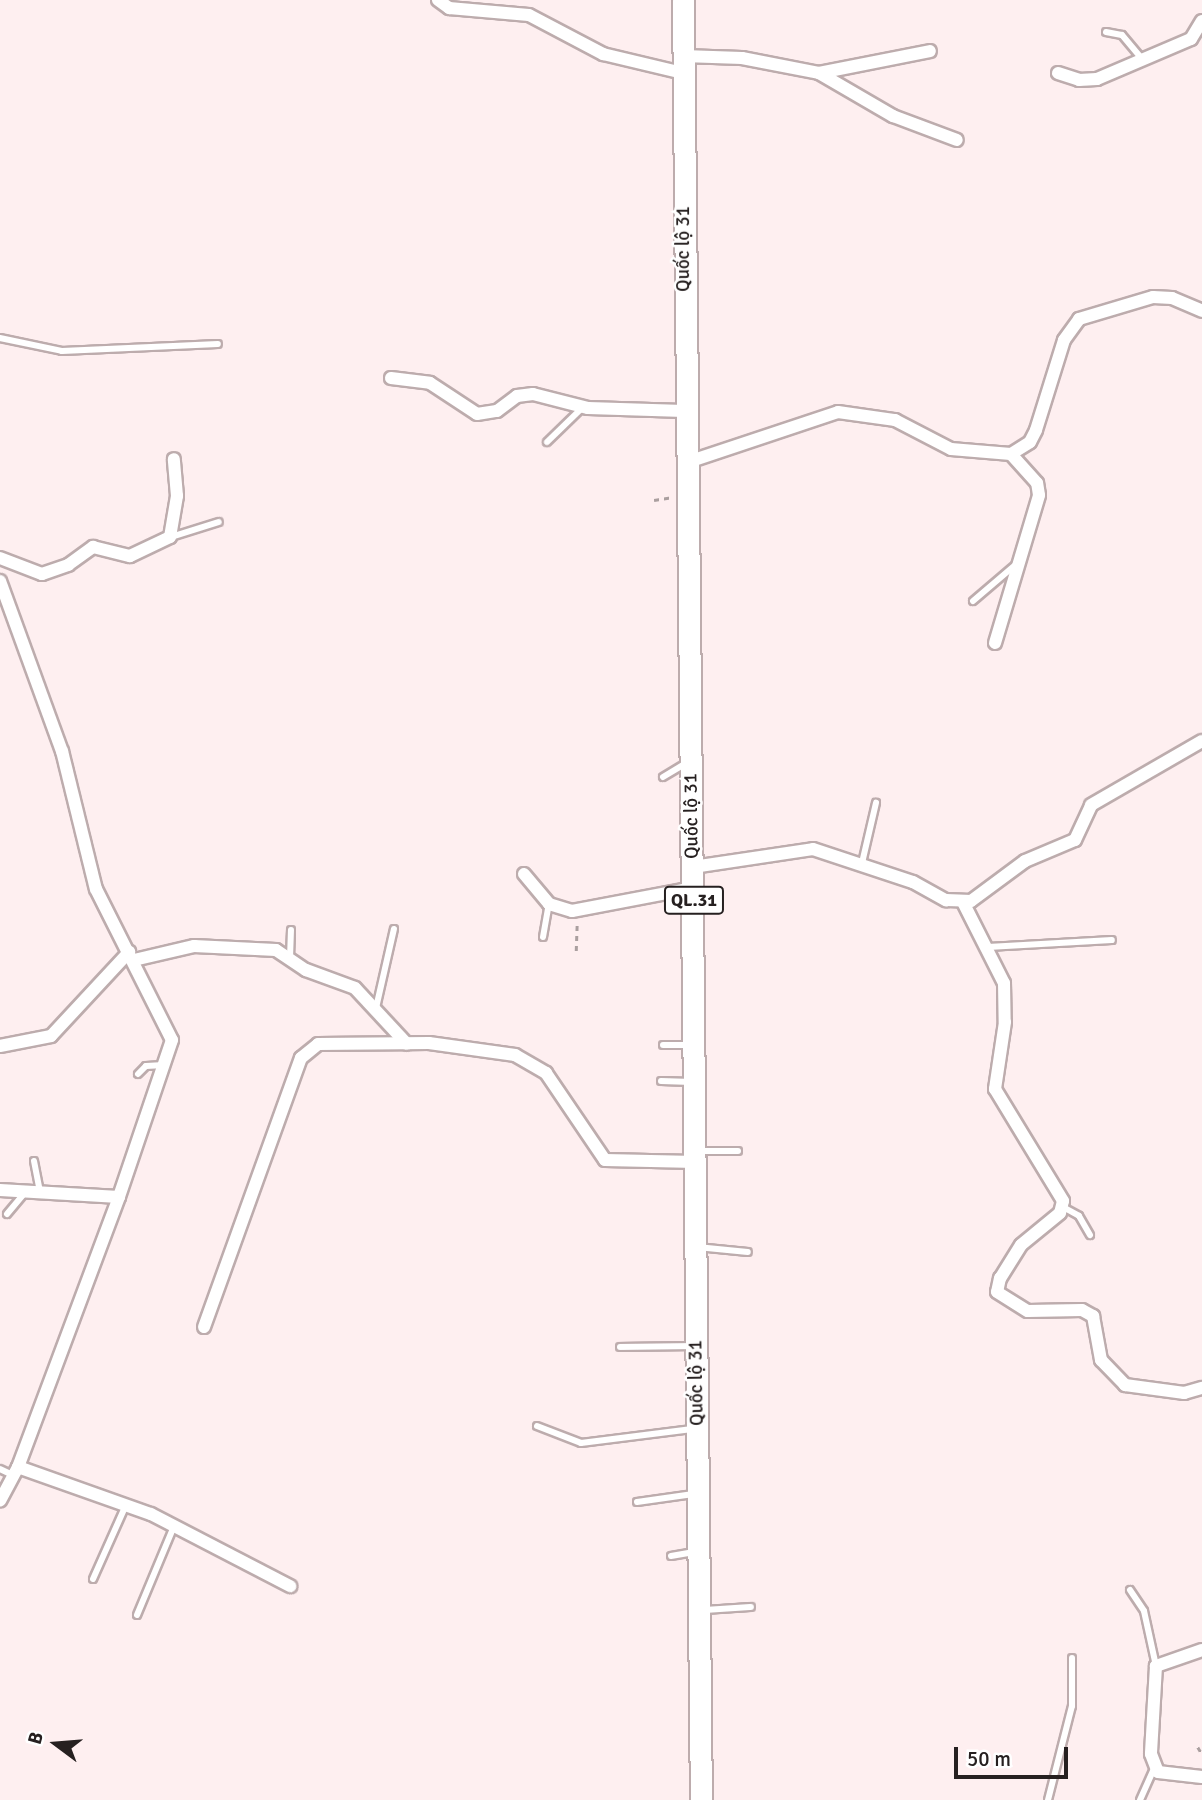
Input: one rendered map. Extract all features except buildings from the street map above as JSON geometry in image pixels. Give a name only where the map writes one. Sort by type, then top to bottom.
[{"type":"highway","name":"Quốc lộ 31","points":[[682,0],[679,67],[693,878],[701,1800]]},
{"type":"street","points":[[438,0],[449,8],[529,15],[603,54],[679,67],[742,58],[819,73],[893,116],[957,140]]},
{"type":"street","points":[[1058,73],[1079,80],[1097,79],[1191,39],[1202,21]]},
{"type":"street","points":[[819,73],[930,51]]},
{"type":"street","points":[[684,463],[805,421],[847,412],[895,420],[951,449],[1011,454],[1030,442],[1037,430],[1065,340],[1079,319],[1161,296],[1202,311]]},
{"type":"street","points":[[391,378],[430,383],[477,414],[496,411],[517,396],[533,394],[583,407],[684,411]]},
{"type":"street","points":[[995,643],[1039,488],[1011,454]]},
{"type":"street","points":[[0,558],[42,574],[68,565],[93,547],[130,556],[170,537],[177,496],[174,459]]},
{"type":"street","points":[[0,581],[4,607],[62,751],[96,889],[171,1033],[167,1065],[120,1197],[16,1471],[0,1502]]},
{"type":"street","points":[[524,874],[549,904],[577,910],[802,849],[831,852],[913,881],[946,900],[963,902],[1025,861],[1074,840],[1091,805],[1202,741]]},
{"type":"street","points":[[963,902],[988,947],[1006,999],[995,1089],[1061,1196],[1063,1207],[1021,1245],[996,1287],[1001,1297],[1028,1311],[1082,1310],[1093,1316],[1101,1360],[1125,1385],[1184,1393],[1202,1388]]},
{"type":"street","points":[[0,1046],[51,1036],[132,956],[194,946],[276,950],[289,959],[355,988],[407,1044]]},
{"type":"street","points":[[204,1327],[305,1051],[318,1044],[407,1044],[498,1051],[529,1061],[546,1073],[605,1160],[611,1163],[696,1157]]},
{"type":"street","points":[[0,1190],[120,1197]]},
{"type":"street","points":[[16,1471],[126,1505],[175,1525],[290,1586]]},
{"type":"street","points":[[1202,1650],[1156,1666],[1154,1769],[1202,1777]]},
{"type":"lane","points":[[1106,32],[1122,35],[1141,58]]},
{"type":"lane","points":[[0,338],[62,351],[218,344]]},
{"type":"lane","points":[[547,442],[583,407]]},
{"type":"lane","points":[[170,537],[219,522]]},
{"type":"lane","points":[[973,601],[1017,563]]},
{"type":"lane","points":[[663,777],[691,761]]},
{"type":"lane","points":[[862,863],[876,803]]},
{"type":"lane","points":[[543,937],[549,904]]},
{"type":"lane","points":[[376,1008],[394,929]]},
{"type":"lane","points":[[289,959],[291,930]]},
{"type":"lane","points":[[988,947],[1112,940]]},
{"type":"lane","points":[[663,1045],[694,1045]]},
{"type":"lane","points":[[138,1074],[146,1066],[167,1065]]},
{"type":"lane","points":[[661,1081],[694,1082]]},
{"type":"lane","points":[[696,1157],[738,1151]]},
{"type":"lane","points":[[34,1161],[40,1192]]},
{"type":"lane","points":[[7,1214],[26,1191]]},
{"type":"lane","points":[[1063,1207],[1079,1216],[1090,1235]]},
{"type":"lane","points":[[696,1247],[748,1252]]},
{"type":"lane","points":[[620,1347],[696,1346]]},
{"type":"lane","points":[[537,1426],[581,1443],[698,1429]]},
{"type":"lane","points":[[0,1469],[16,1471]]},
{"type":"lane","points":[[637,1502],[698,1493]]},
{"type":"lane","points":[[93,1579],[126,1505]]},
{"type":"lane","points":[[137,1615],[175,1525]]},
{"type":"lane","points":[[671,1556],[699,1550]]},
{"type":"lane","points":[[1130,1590],[1144,1611],[1156,1666]]},
{"type":"lane","points":[[699,1611],[751,1607]]},
{"type":"lane","points":[[1048,1800],[1072,1706],[1072,1658]]},
{"type":"lane","points":[[1140,1800],[1154,1769]]},
{"type":"path","points":[[576,951],[577,910]]},
{"type":"path","points":[[1198,1747],[1202,1754]]}]
